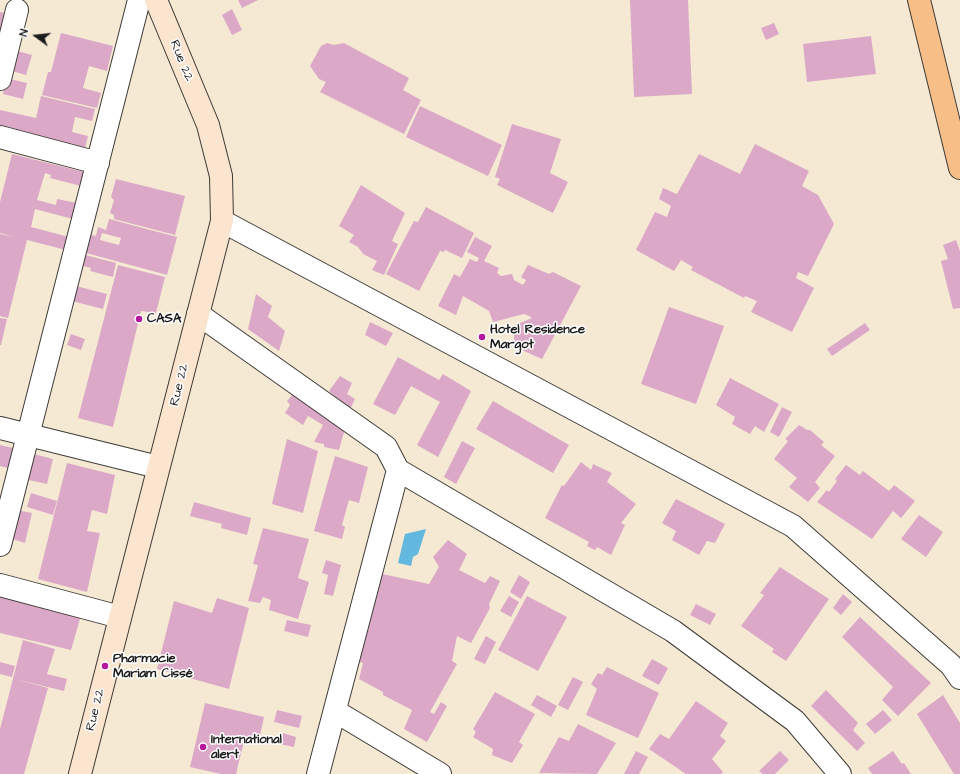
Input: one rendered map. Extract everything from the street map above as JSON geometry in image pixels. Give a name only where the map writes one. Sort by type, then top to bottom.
[{"type":"highway","points":[[918,0],[960,168]]},
{"type":"street","points":[[0,545],[139,0]]},
{"type":"street","name":"Rue 22","points":[[80,774],[222,222],[221,176],[208,125],[156,0]]},
{"type":"street","points":[[0,79],[17,10]]},
{"type":"street","points":[[0,137],[98,162]]},
{"type":"street","points":[[222,222],[793,526],[951,665],[960,678]]},
{"type":"street","points":[[198,314],[386,447],[398,470],[673,631],[795,721],[840,774]]},
{"type":"street","points":[[0,428],[158,467]]},
{"type":"street","points":[[318,774],[398,470]]},
{"type":"street","points":[[0,586],[120,617]]},
{"type":"street","points":[[334,711],[440,774]]},
{"type":"water","points":[[426,529],[418,554],[413,557],[411,566],[398,563],[405,534]]},
{"type":"building","points":[[238,0],[258,0],[242,8]]},
{"type":"building","points":[[630,0],[688,0],[692,94],[634,97]]},
{"type":"building","points":[[232,9],[242,30],[232,35],[222,15]]},
{"type":"building","points":[[0,12],[10,14],[0,51]]},
{"type":"building","points":[[774,23],[779,34],[766,40],[761,28]]},
{"type":"building","points":[[61,33],[113,46],[107,71],[89,66],[83,88],[101,93],[97,108],[42,95],[48,72],[51,72]]},
{"type":"building","points":[[871,36],[876,74],[807,82],[803,44]]},
{"type":"building","points":[[327,43],[334,45],[344,43],[409,78],[403,90],[421,100],[404,134],[320,92],[326,82],[319,79],[310,66],[321,46]]},
{"type":"building","points":[[17,51],[32,55],[26,75],[12,71]]},
{"type":"building","points":[[6,78],[27,83],[23,99],[3,94]]},
{"type":"building","points":[[41,96],[95,109],[92,121],[75,117],[72,132],[88,136],[85,148],[0,126],[0,110],[36,118]]},
{"type":"building","points":[[420,106],[502,145],[488,176],[406,137]]},
{"type":"building","points":[[512,124],[561,139],[550,173],[568,182],[553,213],[497,185],[500,179],[495,177]]},
{"type":"building","points":[[755,144],[809,171],[802,186],[818,195],[834,224],[808,276],[798,272],[796,278],[814,288],[792,332],[751,312],[757,301],[745,296],[744,298],[691,270],[693,267],[681,260],[674,271],[636,250],[655,212],[667,217],[671,206],[659,199],[663,188],[677,194],[699,154],[740,174]]},
{"type":"building","points":[[12,154],[84,172],[81,186],[50,178],[51,175],[45,173],[37,200],[56,205],[57,199],[77,203],[73,219],[35,209],[31,227],[69,237],[66,250],[27,240],[8,318],[0,316],[0,234],[15,237],[0,233],[0,202]]},
{"type":"building","points":[[116,179],[185,196],[175,235],[114,219],[114,215],[110,213],[114,200],[111,197]]},
{"type":"building","points":[[361,185],[405,213],[392,241],[398,244],[384,275],[372,270],[377,261],[363,254],[358,247],[349,242],[354,235],[339,226]]},
{"type":"building","points":[[426,207],[474,233],[462,258],[445,250],[444,252],[440,251],[419,291],[386,274],[414,221],[418,222]]},
{"type":"building","points":[[109,219],[177,237],[167,275],[79,251],[84,233],[96,236],[98,227],[106,230]],"holes":[[[102,233],[121,238],[119,245],[100,240]]]},
{"type":"building","points":[[475,237],[492,246],[484,261],[499,268],[497,273],[501,276],[512,274],[514,280],[523,285],[526,280],[521,277],[528,265],[549,274],[553,272],[581,286],[542,359],[515,347],[513,326],[532,318],[529,316],[524,314],[493,322],[489,311],[463,296],[456,315],[438,306],[454,274],[460,277],[470,259],[477,262],[479,258],[467,252]]},
{"type":"building","points":[[956,240],[960,251],[960,308],[953,309],[941,261],[948,259],[943,245]]},
{"type":"building","points":[[78,253],[116,263],[113,277],[90,271],[91,268],[76,264]]},
{"type":"building","points":[[118,265],[165,277],[156,313],[141,311],[113,427],[78,418]]},
{"type":"building","points":[[72,285],[107,294],[103,309],[68,300]]},
{"type":"building","points":[[256,294],[272,306],[268,317],[285,331],[279,351],[248,329]]},
{"type":"building","points":[[669,307],[724,326],[696,404],[641,384]]},
{"type":"building","points":[[0,318],[7,319],[1,345],[0,345]]},
{"type":"building","points":[[370,322],[393,333],[386,346],[365,335]]},
{"type":"building","points":[[865,323],[870,330],[832,356],[827,349]]},
{"type":"building","points":[[71,334],[85,339],[81,350],[67,345]]},
{"type":"building","points":[[398,357],[439,380],[443,374],[471,391],[438,457],[417,445],[440,402],[411,386],[395,415],[373,404]]},
{"type":"building","points":[[340,376],[352,383],[347,394],[355,399],[350,409],[329,391]]},
{"type":"building","points":[[730,378],[779,404],[764,432],[755,426],[750,434],[732,424],[735,417],[716,405]]},
{"type":"building","points":[[298,388],[346,425],[339,450],[324,447],[324,444],[314,442],[323,425],[308,416],[303,425],[285,413],[290,405],[287,401]]},
{"type":"building","points":[[493,401],[569,445],[553,473],[476,429]]},
{"type":"building","points":[[782,407],[792,412],[779,437],[770,432]]},
{"type":"building","points":[[799,425],[807,430],[810,430],[824,442],[821,445],[835,456],[815,482],[820,488],[808,502],[789,487],[797,478],[774,459],[788,441],[785,439]]},
{"type":"building","points":[[287,439],[318,451],[303,513],[272,504]]},
{"type":"building","points":[[462,441],[475,448],[456,484],[444,477]]},
{"type":"building","points":[[0,445],[17,449],[12,469],[0,466]]},
{"type":"building","points":[[30,453],[53,459],[47,484],[24,479]]},
{"type":"building","points":[[335,456],[368,467],[359,503],[349,500],[342,525],[345,527],[342,539],[314,531]]},
{"type":"building","points":[[581,462],[591,470],[593,464],[612,473],[607,482],[636,504],[621,523],[625,525],[611,555],[597,547],[595,550],[587,546],[589,542],[545,518],[562,485],[564,486]]},
{"type":"building","points":[[67,463],[115,475],[107,514],[92,510],[87,531],[100,533],[87,592],[38,579]]},
{"type":"building","points":[[846,465],[860,475],[863,471],[889,491],[894,485],[915,501],[901,518],[893,511],[872,539],[817,502],[827,490],[829,492],[837,481],[835,479]]},
{"type":"building","points":[[31,493],[57,501],[53,515],[27,507]]},
{"type":"building","points":[[676,499],[725,524],[715,543],[707,541],[699,555],[672,540],[676,531],[662,523]]},
{"type":"building","points":[[194,502],[251,518],[247,535],[221,528],[222,524],[190,516]]},
{"type":"building","points":[[16,510],[32,513],[25,543],[9,538]]},
{"type":"building","points":[[919,515],[943,532],[926,557],[901,539]]},
{"type":"building","points":[[263,528],[309,539],[298,578],[309,582],[298,619],[269,610],[271,600],[263,597],[260,603],[248,601],[258,565],[253,564]]},
{"type":"building","points":[[448,540],[467,554],[459,570],[485,583],[490,576],[500,581],[489,604],[490,608],[471,643],[457,636],[452,661],[457,664],[430,712],[434,714],[441,702],[447,706],[427,742],[404,729],[412,710],[383,695],[383,692],[359,679],[363,663],[354,661],[373,572],[429,584],[439,567],[433,557]]},
{"type":"building","points":[[326,560],[341,565],[333,596],[324,594],[328,575],[322,573]]},
{"type":"building","points":[[780,567],[829,599],[786,661],[772,652],[774,649],[741,626],[764,595],[760,593]]},
{"type":"building","points":[[519,575],[530,582],[521,599],[510,592]]},
{"type":"building","points":[[0,591],[82,612],[71,650],[0,633]]},
{"type":"building","points":[[843,594],[852,602],[841,615],[833,608]]},
{"type":"building","points":[[509,596],[519,602],[511,617],[500,611]]},
{"type":"building","points":[[527,596],[567,617],[538,671],[498,650]]},
{"type":"building","points":[[217,598],[249,608],[229,689],[157,669],[174,601],[212,613]]},
{"type":"building","points":[[696,604],[716,614],[710,625],[690,615]]},
{"type":"building","points":[[860,617],[931,683],[898,716],[882,700],[893,687],[842,637]]},
{"type":"building","points":[[287,620],[311,625],[308,637],[284,631]]},
{"type":"building","points":[[486,636],[496,642],[485,664],[474,659]]},
{"type":"building","points":[[23,640],[55,649],[47,674],[67,679],[64,691],[15,679],[48,688],[24,774],[0,774],[0,729]]},
{"type":"building","points":[[652,659],[668,668],[659,685],[642,676]]},
{"type":"building","points":[[0,662],[15,666],[12,677],[0,674]]},
{"type":"building","points":[[607,667],[659,693],[638,738],[586,715],[597,689],[591,684],[598,673],[602,675]]},
{"type":"building","points":[[573,677],[583,682],[568,710],[558,705]]},
{"type":"building","points":[[826,690],[858,723],[853,730],[865,743],[857,751],[811,706]]},
{"type":"building","points":[[495,692],[535,714],[519,742],[523,745],[512,763],[492,755],[493,749],[473,737],[476,732],[473,729]]},
{"type":"building","points":[[537,695],[557,706],[551,717],[531,705]]},
{"type":"building","points":[[943,695],[960,723],[960,774],[954,774],[917,714]]},
{"type":"building","points":[[696,701],[728,723],[720,736],[726,741],[712,759],[723,772],[721,774],[686,774],[649,749],[660,734],[669,739]]},
{"type":"building","points":[[205,703],[264,717],[259,740],[245,737],[236,774],[221,774],[190,767]]},
{"type":"building","points":[[277,710],[302,716],[299,728],[274,722]]},
{"type":"building","points":[[883,710],[892,720],[875,734],[866,724]]},
{"type":"building","points":[[578,724],[616,743],[597,774],[539,773],[559,737],[569,741]]},
{"type":"building","points":[[283,733],[296,737],[294,747],[280,744]]},
{"type":"building","points":[[636,751],[648,757],[639,774],[624,774]]},
{"type":"building","points":[[780,751],[789,760],[775,774],[763,774],[759,771]]},
{"type":"building","points":[[893,751],[902,764],[904,763],[911,774],[872,774],[868,768]]},
{"type":"place","name":"CASA","points":[[139,319]]},
{"type":"place","name":"Hotel Residence Margot","points":[[482,337]]},
{"type":"place","name":"Pharmacie Mariam Cissé","points":[[105,666]]},
{"type":"place","name":"International alert","points":[[203,747]]}]
